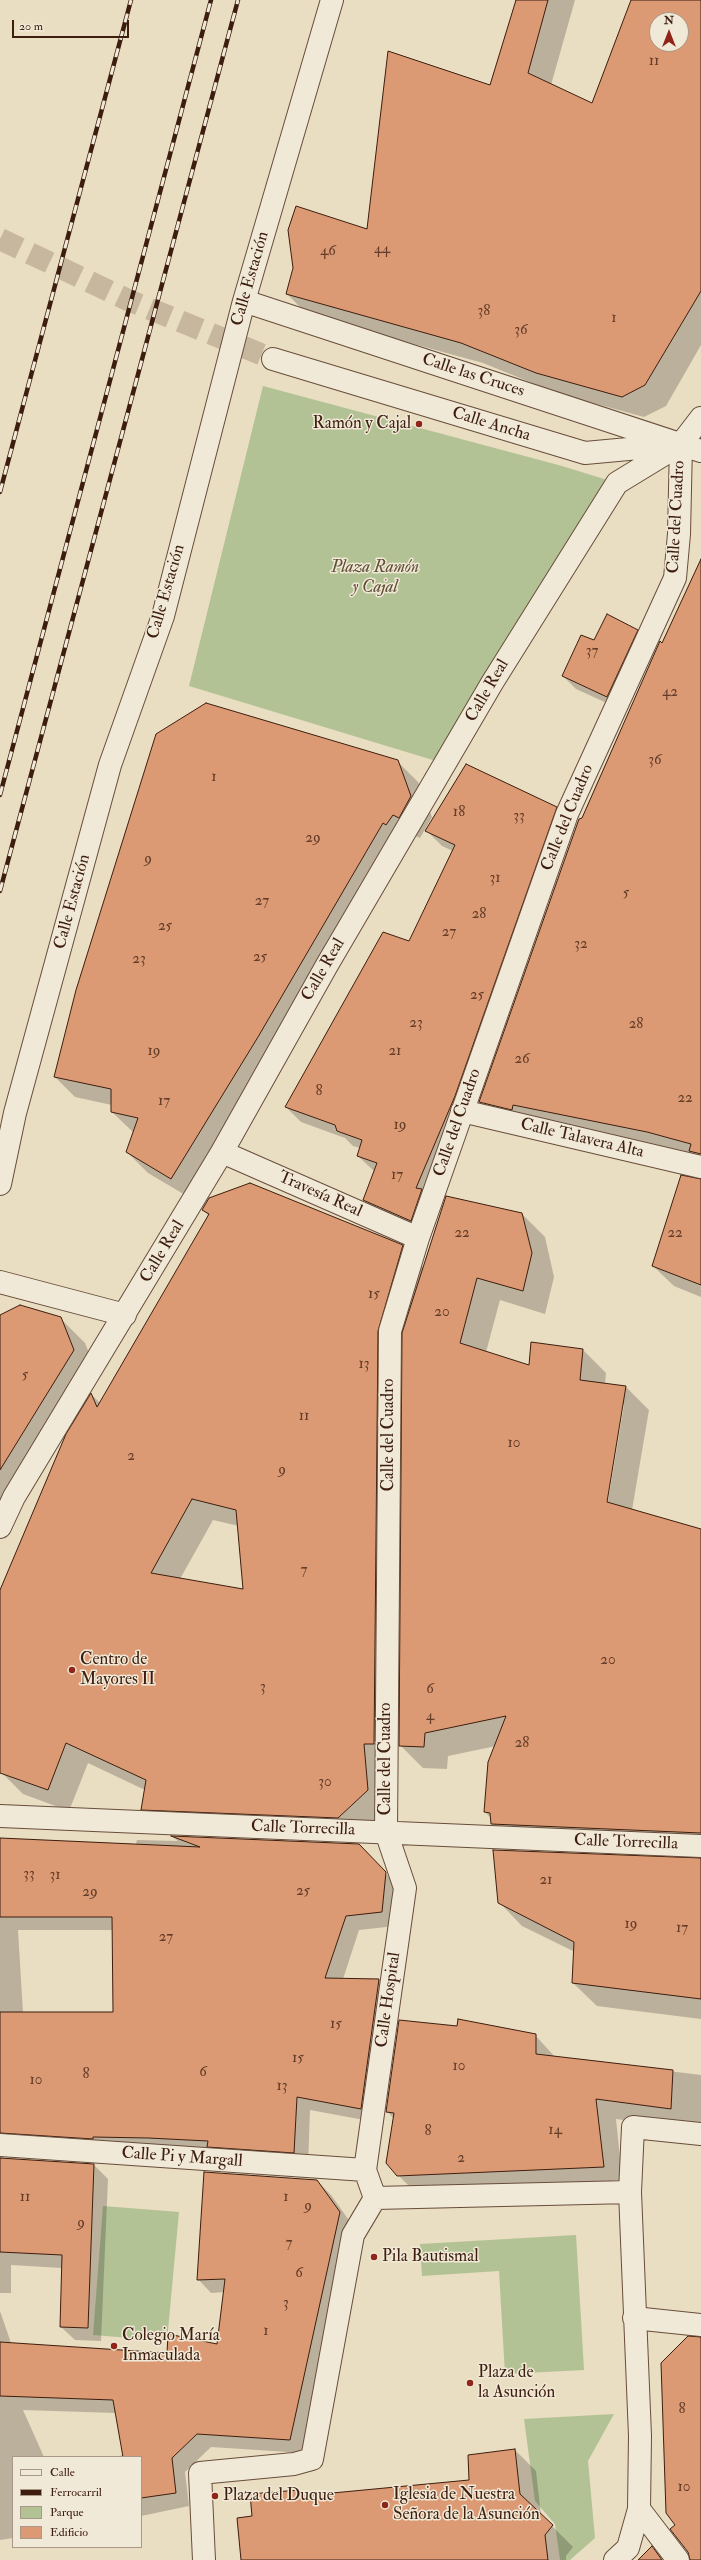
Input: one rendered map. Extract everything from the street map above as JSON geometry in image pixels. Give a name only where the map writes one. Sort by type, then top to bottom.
[{"type":"street","name":"Calle Estación","points":[[0,1184],[15,1113],[110,765],[163,616],[244,301],[332,0]]},
{"type":"street","name":"Calle las Cruces","points":[[244,301],[691,448]]},
{"type":"street","name":"Calle Ancha","points":[[273,359],[585,453],[691,448]]},
{"type":"street","points":[[691,448],[701,418]]},
{"type":"street","name":"Calle del Cuadro","points":[[386,1832],[390,1331],[418,1238],[567,814],[675,578],[679,534],[691,448]]},
{"type":"street","name":"Calle Real","points":[[0,1527],[14,1497],[125,1316],[222,1152],[326,965],[492,683],[617,483],[691,448]]},
{"type":"street","name":"Calle Talavera Alta","points":[[462,1111],[701,1167]]},
{"type":"street","name":"Travesía Real","points":[[222,1152],[418,1238]]},
{"type":"street","points":[[0,1282],[125,1316]]},
{"type":"street","name":"Calle Torrecilla","points":[[0,1816],[701,1846]]},
{"type":"street","name":"Calle Hospital","points":[[365,2170],[405,1888],[386,1832]]},
{"type":"street","points":[[615,2560],[628,2548],[639,2510],[640,2436],[630,2192],[632,2128],[701,2134]]},
{"type":"street","name":"Calle Pi y Margall","points":[[0,2145],[365,2170]]},
{"type":"street","points":[[365,2170],[375,2198]]},
{"type":"street","points":[[375,2198],[630,2192]]},
{"type":"street","points":[[204,2560],[200,2473],[294,2464],[312,2459],[353,2235],[375,2198]]},
{"type":"street","points":[[634,2318],[701,2325]]},
{"type":"street","points":[[639,2510],[678,2560]]},
{"type":"green space","name":"Plaza Ramón y Cajal","points":[[263,386],[562,466],[617,483],[446,764],[189,686]]},
{"type":"green space","points":[[103,2206],[179,2212],[167,2341],[93,2335]]},
{"type":"green space","points":[[576,2235],[584,2370],[505,2374],[499,2271],[422,2276],[420,2244]]},
{"type":"green space","points":[[614,2414],[588,2461],[595,2538],[570,2560],[560,2560],[555,2524],[535,2501],[524,2419]]},
{"type":"building","points":[[516,0],[548,0],[528,73],[592,103],[631,0],[701,0],[701,291],[645,385],[622,397],[536,373],[461,343],[286,294],[293,268],[288,230],[296,206],[367,229],[388,51],[490,85]]},
{"type":"building","points":[[701,559],[701,1154],[689,1151],[691,1144],[647,1132],[513,1105],[512,1110],[479,1102],[579,819],[582,818],[660,641],[662,643]]},
{"type":"building","points":[[607,614],[638,630],[607,697],[562,676],[581,635],[594,640]]},
{"type":"building","points":[[206,703],[398,760],[411,796],[399,818],[393,815],[386,825],[383,823],[258,1037],[171,1179],[126,1152],[138,1118],[111,1112],[111,1089],[54,1077],[76,990],[156,734]]},
{"type":"building","points":[[466,764],[557,807],[455,1096],[416,1188],[422,1189],[411,1221],[363,1200],[377,1163],[357,1156],[362,1140],[337,1131],[335,1125],[285,1107],[383,932],[409,941],[455,845],[425,831]]},
{"type":"building","points":[[681,1175],[701,1179],[701,1285],[652,1266]]},
{"type":"building","points":[[250,1183],[403,1245],[378,1331],[374,1744],[364,1744],[368,1790],[338,1818],[141,1810],[146,1780],[66,1743],[48,1790],[0,1773],[0,1590],[66,1434],[91,1393],[97,1407],[209,1214],[202,1210],[209,1198]],"holes":[[[192,1499],[236,1510],[243,1589],[151,1573]]]},
{"type":"building","points":[[446,1196],[522,1213],[532,1253],[523,1291],[477,1278],[460,1343],[529,1365],[531,1342],[583,1349],[580,1380],[626,1386],[607,1502],[701,1529],[701,1833],[491,1824],[490,1813],[484,1812],[488,1762],[506,1716],[425,1733],[424,1747],[399,1746],[402,1333]]},
{"type":"building","points":[[20,1305],[61,1317],[74,1350],[0,1470],[0,1315]]},
{"type":"building","points":[[171,1836],[359,1844],[386,1872],[382,1912],[346,1916],[325,1978],[379,1979],[361,2109],[297,2097],[294,2153],[207,2147],[208,2141],[93,2137],[93,2139],[0,2133],[0,2012],[113,2012],[112,1917],[0,1917],[0,1838],[200,1847]]},
{"type":"building","points":[[493,1850],[701,1858],[701,1999],[572,1983],[574,1942],[498,1903]]},
{"type":"building","points":[[458,2019],[536,2034],[536,2054],[673,2070],[671,2109],[596,2099],[604,2167],[397,2176],[386,2163],[394,2113],[386,2112],[399,2020],[457,2026]]},
{"type":"building","points":[[0,2158],[94,2164],[88,2328],[60,2327],[62,2255],[0,2252]]},
{"type":"building","points":[[204,2172],[317,2180],[340,2212],[290,2440],[197,2434],[172,2458],[176,2493],[142,2498],[142,2456],[123,2456],[113,2400],[0,2396],[0,2342],[167,2353],[168,2334],[217,2344],[225,2279],[197,2280]]},
{"type":"building","points":[[688,2336],[701,2337],[701,2560],[690,2560],[688,2552],[670,2529],[675,2525],[666,2513],[661,2363]]},
{"type":"building","name":"Iglesia de Nuestra Señora de la Asunción","points":[[515,2449],[520,2494],[553,2525],[545,2535],[548,2560],[241,2560],[237,2518],[252,2516],[250,2494],[299,2490],[301,2496],[469,2480],[468,2455]]},
{"type":"building","points":[[652,2546],[662,2560],[638,2560]]},
{"type":"tunnel","points":[[0,239],[128,300],[273,359]]},
{"type":"railway","points":[[0,492],[131,0]]},
{"type":"railway","points":[[0,795],[211,0]]},
{"type":"railway","points":[[0,891],[238,0]]},
{"type":"place","name":"Ramón y Cajal","points":[[419,424]]},
{"type":"place","name":"Centro de Mayores II","points":[[72,1670]]},
{"type":"place","name":"Pila Bautismal","points":[[374,2257]]},
{"type":"place","name":"Colegio María Inmaculada","points":[[114,2346]]},
{"type":"place","name":"Plaza de la Asunción","points":[[470,2383]]},
{"type":"place","name":"Plaza del Duque","points":[[215,2496]]},
{"type":"place","name":"Iglesia de Nuestra Señora de la Asunción","points":[[385,2505]]}]
